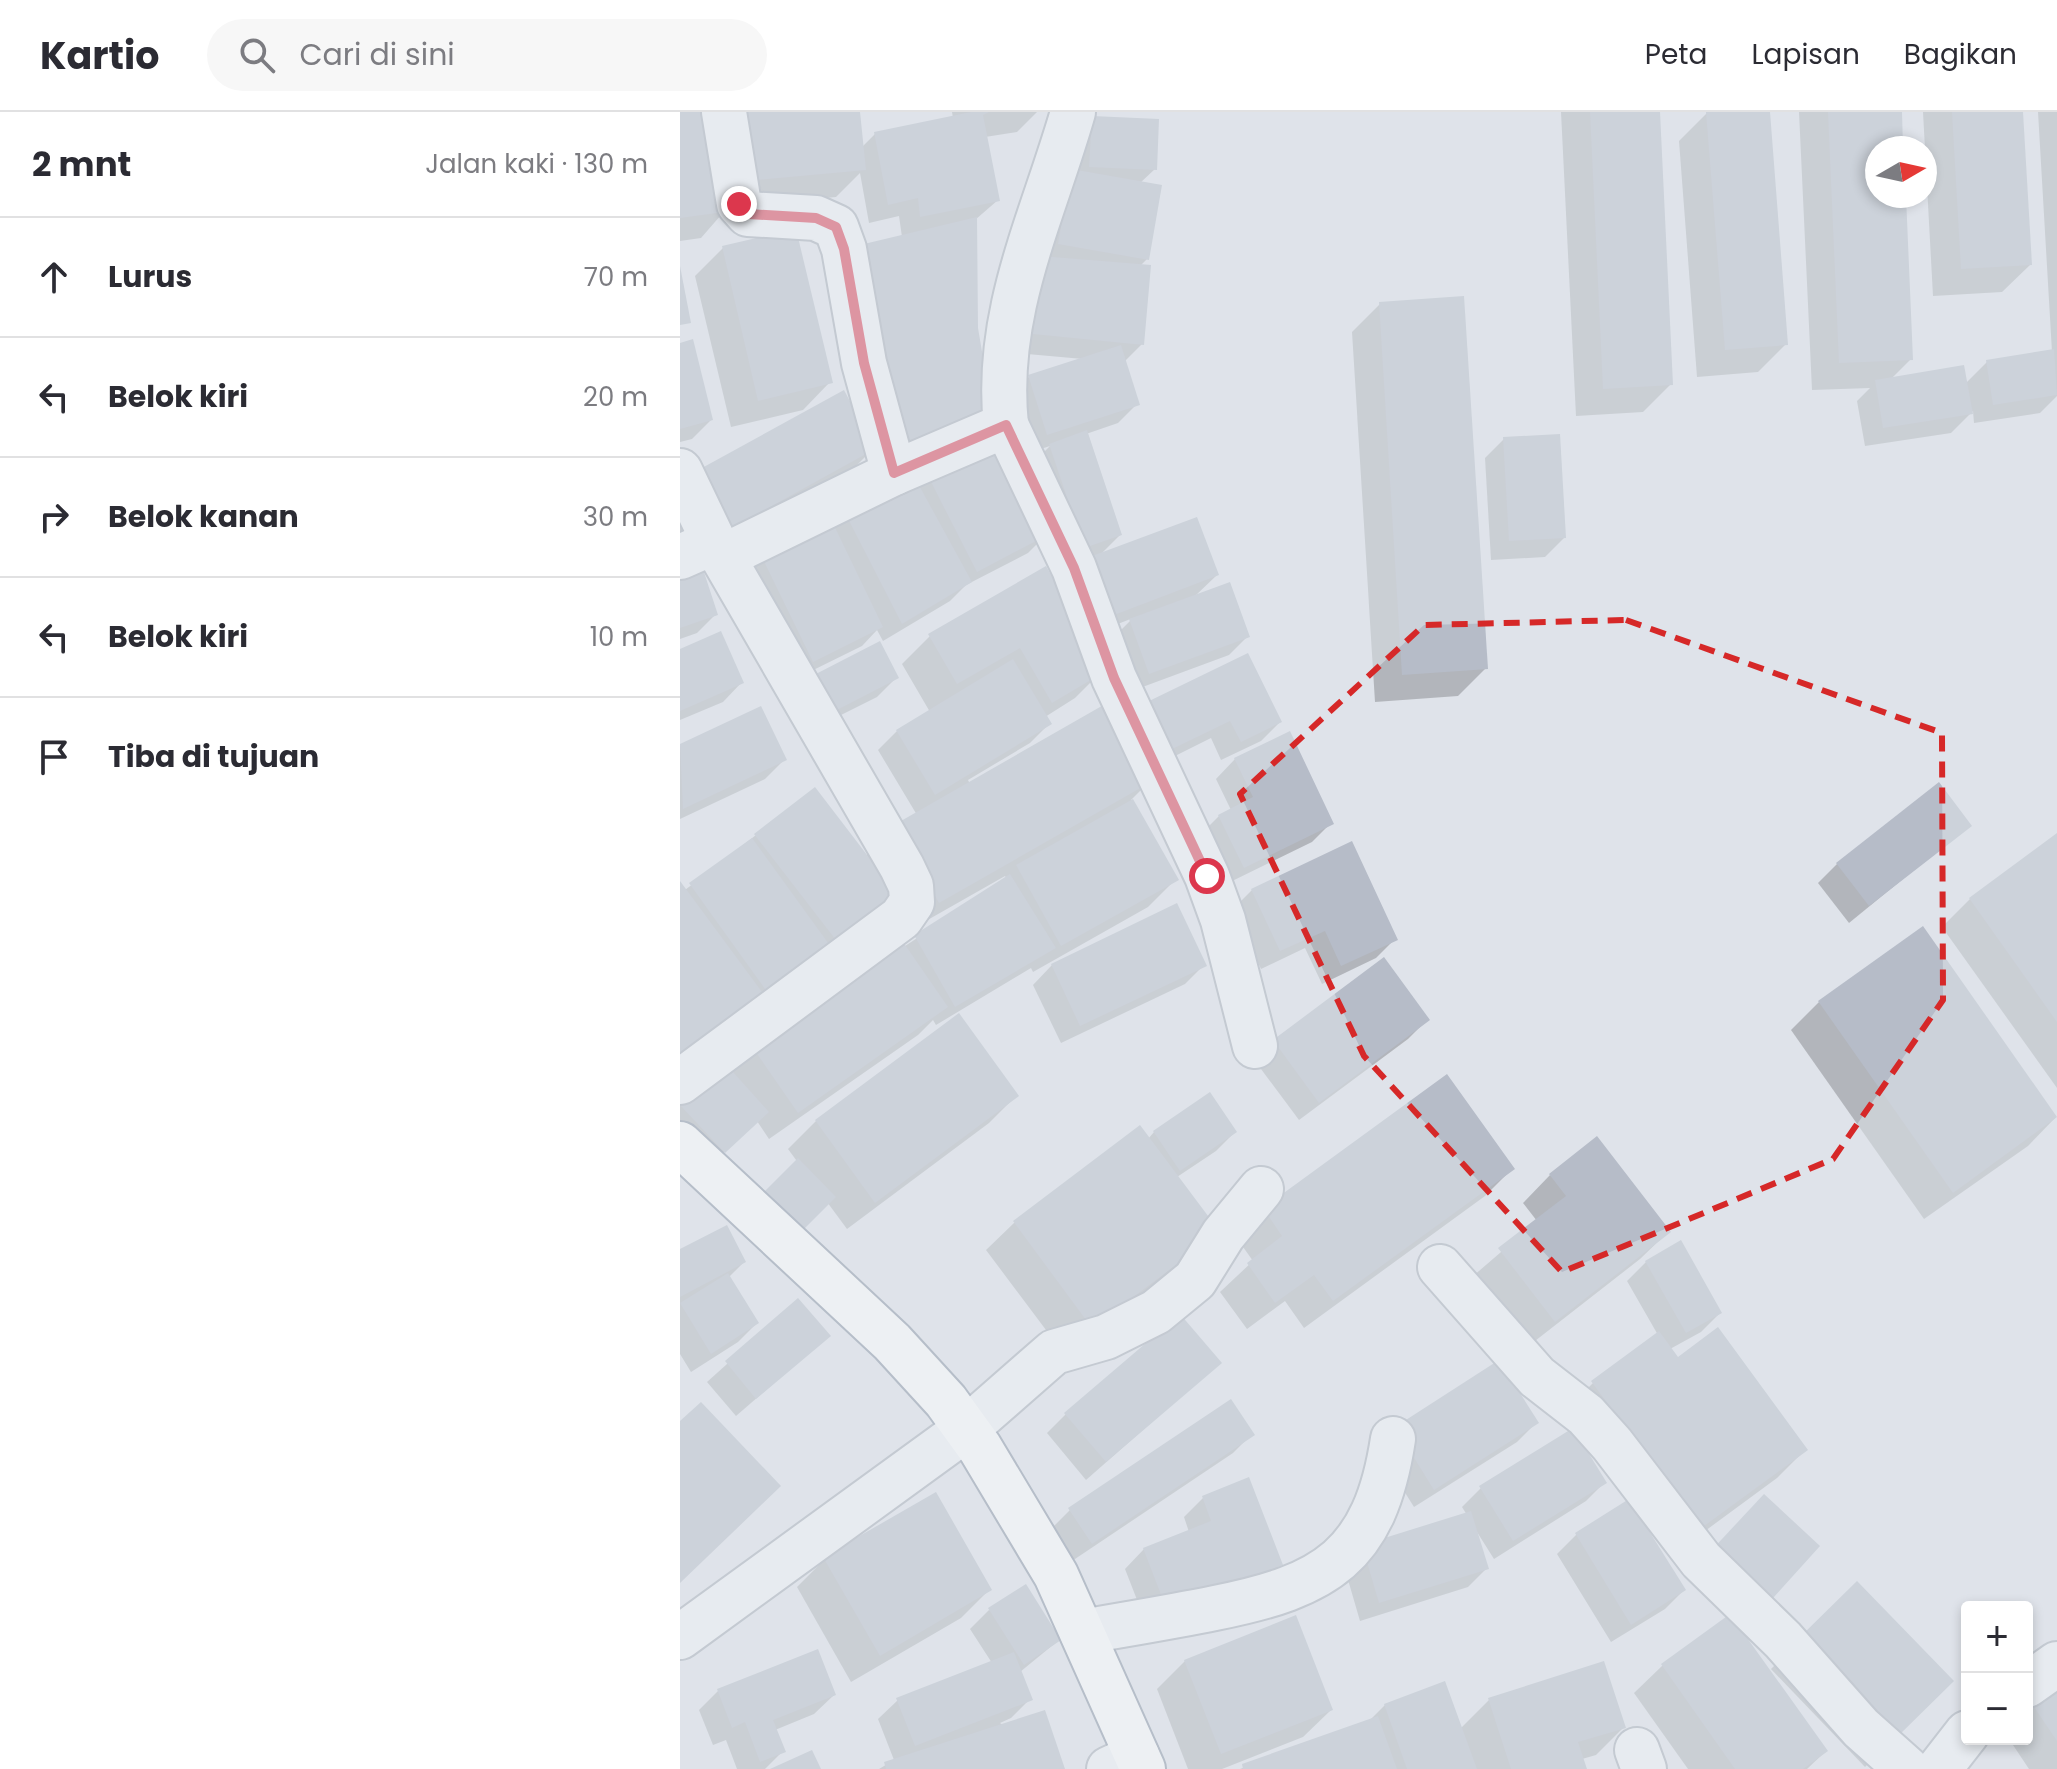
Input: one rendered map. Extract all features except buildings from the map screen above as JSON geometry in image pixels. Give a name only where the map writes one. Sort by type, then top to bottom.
[{"type":"highway","points":[[680,1144],[892,1342],[946,1401],[1056,1575],[1082,1632],[1130,1765]]},
{"type":"street","points":[[724,112],[739,204],[748,214],[816,218],[836,227],[844,249],[880,431],[894,473]]},
{"type":"street","points":[[1073,112],[1013,296],[1005,374],[1006,425],[1074,568],[1114,678],[1207,876],[1223,920],[1255,1046]]},
{"type":"street","points":[[706,552],[1006,425]]},
{"type":"street","points":[[680,471],[706,552],[902,867],[911,886],[912,902],[901,918],[680,1082]]},
{"type":"street","points":[[680,1637],[966,1429],[1054,1352],[1106,1337],[1156,1312],[1195,1280],[1223,1235],[1261,1189]]},
{"type":"street","points":[[1440,1267],[1528,1367],[1586,1415],[1612,1444],[1701,1560],[1783,1640],[1861,1728],[1907,1769]]},
{"type":"street","points":[[1082,1632],[1270,1597],[1306,1583],[1343,1558],[1367,1525],[1387,1480],[1393,1439]]},
{"type":"street","points":[[2033,1681],[2057,1664]]},
{"type":"street","points":[[1939,1769],[1961,1741]]},
{"type":"highlighted area","points":[[1626,620],[1942,733],[1943,1000],[1833,1159],[1562,1272],[1364,1056],[1240,794],[1424,625]]},
{"type":"route","points":[[739,204],[748,214],[816,218],[836,227],[844,249],[864,363],[880,431],[894,473],[1006,425],[1074,568],[1114,678],[1207,876]]}]
